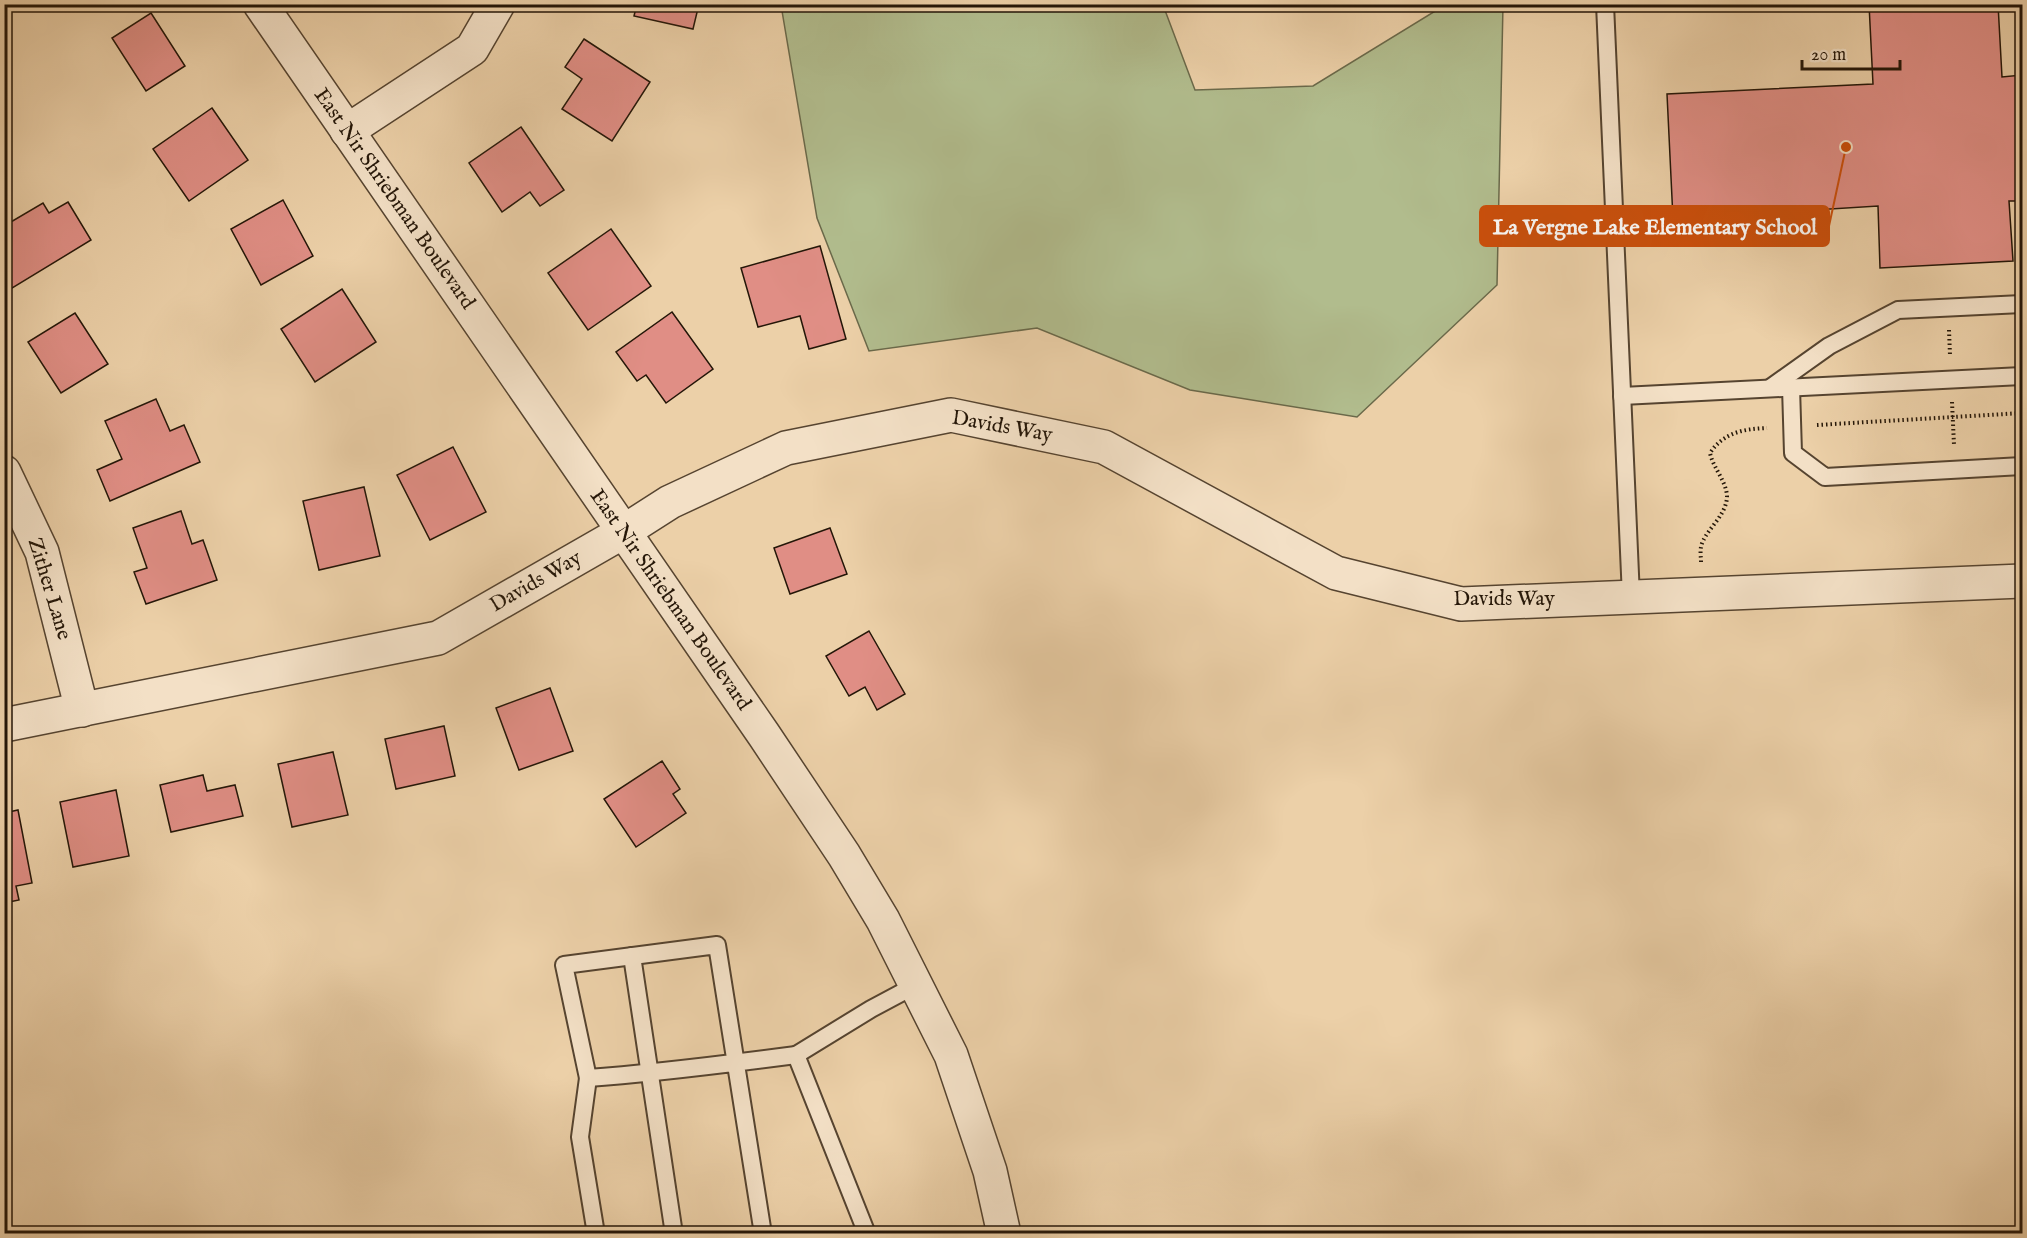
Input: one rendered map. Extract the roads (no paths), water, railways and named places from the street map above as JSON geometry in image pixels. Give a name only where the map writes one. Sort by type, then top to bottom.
[{"type":"street","name":"East Nir Shriebman Boulevard","points":[[260,4],[764,735],[844,855],[883,920],[951,1055],[990,1171],[1004,1233]]},
{"type":"street","points":[[347,131],[471,49],[498,4]]},
{"type":"street","name":"Davids Way","points":[[4,725],[438,638],[623,532],[670,502],[786,448],[951,415],[1104,447],[1336,573],[1461,604],[2022,581]]},
{"type":"street","name":"Zither Lane","points":[[4,472],[42,552],[82,710]]},
{"type":"lane","points":[[1605,4],[1631,597]]},
{"type":"lane","points":[[1770,388],[1829,346],[1898,310],[2022,304]]},
{"type":"lane","points":[[1622,396],[2022,376]]},
{"type":"lane","points":[[1791,387],[1793,453],[1825,477],[2022,466]]},
{"type":"lane","points":[[596,1233],[580,1137],[588,1078],[564,964],[717,945],[762,1233]]},
{"type":"lane","points":[[632,956],[674,1233]]},
{"type":"lane","points":[[588,1078],[796,1055],[871,1009],[916,985]]},
{"type":"lane","points":[[796,1055],[867,1233]]},
{"type":"place","name":"La Vergne Lake Elementary School","points":[[1846,147]]}]
